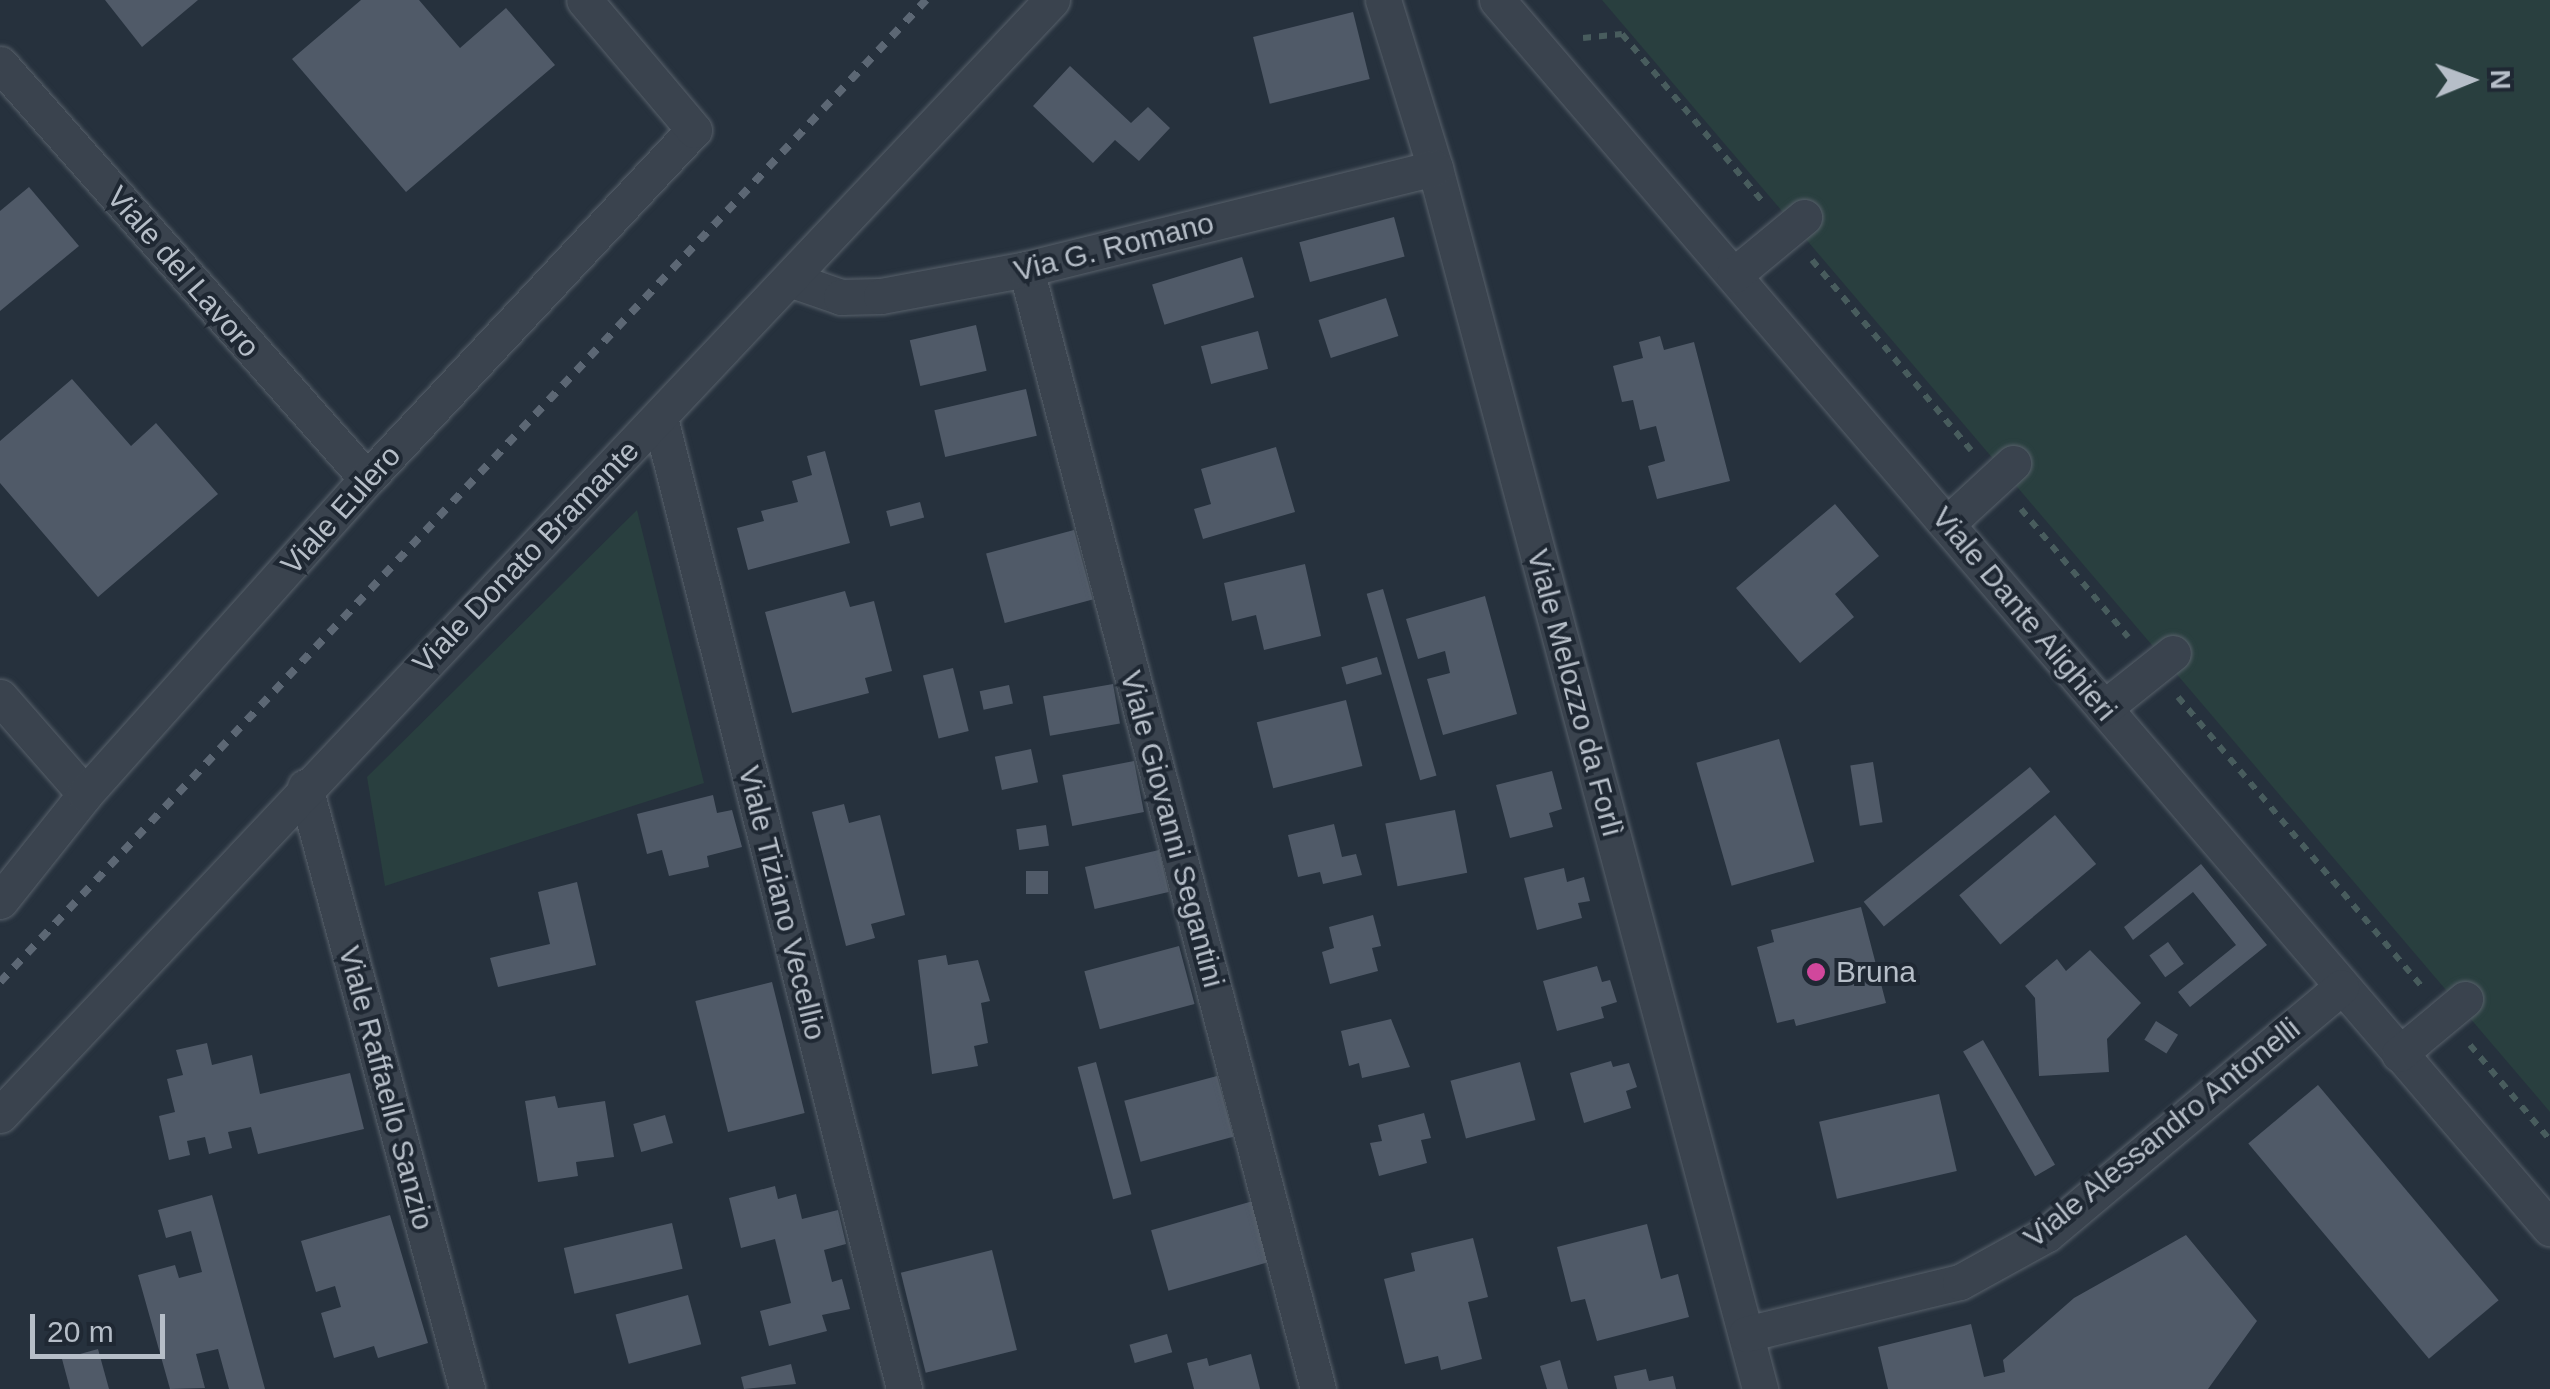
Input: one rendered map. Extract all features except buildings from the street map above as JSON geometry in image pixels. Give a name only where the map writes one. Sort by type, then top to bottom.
[{"type":"street","name":"Viale Eulero","points":[[0,902],[86,794],[368,479],[694,130],[584,0]]},
{"type":"street","name":"Viale Donato Bramante","points":[[0,1115],[305,787],[792,280],[1052,0]]},
{"type":"street","name":"Viale Melozzo da Forlì","points":[[1382,0],[1435,168],[1760,1389]]},
{"type":"street","name":"Viale Dante Alighieri","points":[[1497,0],[2550,1228]]},
{"type":"street","name":"Viale del Lavoro","points":[[0,64],[368,479]]},
{"type":"street","name":"Via G. Romano","points":[[792,280],[860,298],[1026,269],[1435,168]]},
{"type":"street","points":[[1734,275],[1796,224]]},
{"type":"street","name":"Viale Giovanni Segantini","points":[[1026,269],[1318,1389]]},
{"type":"street","name":"Viale Tiziano Vecellio","points":[[660,418],[904,1389]]},
{"type":"street","points":[[1948,524],[2004,471]]},
{"type":"street","points":[[2104,708],[2164,660]]},
{"type":"street","points":[[0,697],[86,794]]},
{"type":"street","name":"Viale Raffaello Sanzio","points":[[305,787],[467,1389]]},
{"type":"street","name":"Viale Alessandro Antonelli","points":[[1746,1334],[1960,1282],[2047,1234],[2341,986]]},
{"type":"street","points":[[2399,1054],[2455,1007]]},
{"type":"path","points":[[1536,42],[1622,34],[1796,224],[2164,660],[2455,1007],[2550,1140]]},
{"type":"green space","points":[[1602,0],[2550,0],[2550,1112]]},
{"type":"green space","points":[[637,510],[704,783],[385,886],[367,777]]},
{"type":"railway","points":[[0,982],[926,0]]},
{"type":"place","name":"Bruna","points":[[1816,972]]}]
